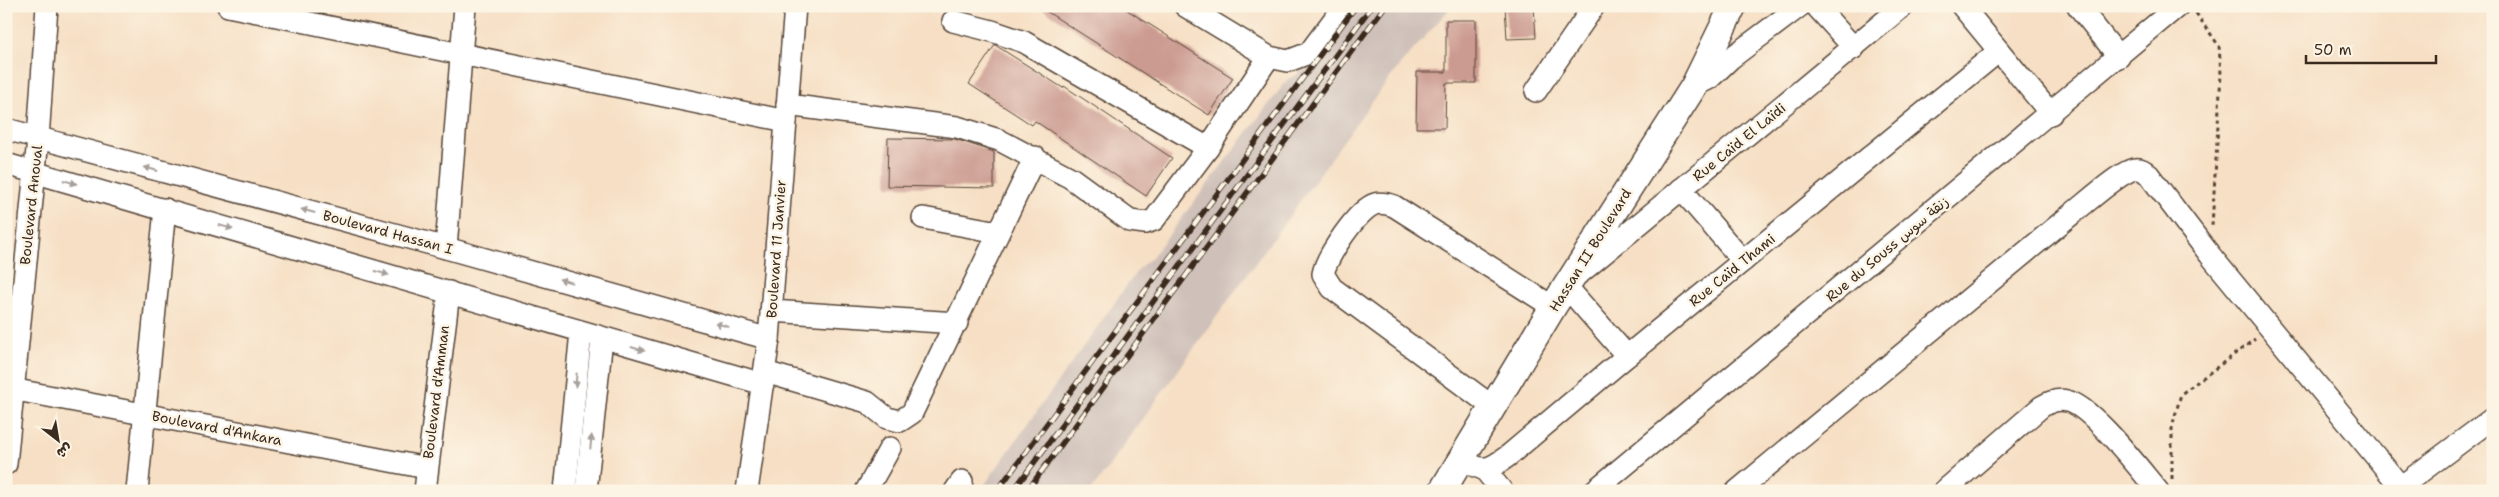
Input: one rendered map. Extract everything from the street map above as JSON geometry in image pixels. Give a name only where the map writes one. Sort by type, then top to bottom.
[{"type":"main road","name":"Hassan II Boulevard","points":[[1442,491],[1473,464],[1493,407],[1564,290],[1694,86],[1733,6]]},
{"type":"street","name":"Boulevard Anoual","points":[[6,464],[10,389],[38,139],[47,6]]},
{"type":"street","points":[[228,6],[460,54],[787,113],[957,127],[999,140],[1035,157],[1071,178],[1130,221],[1145,224],[1154,220],[1208,148],[1269,56]]},
{"type":"street","points":[[446,248],[465,6]]},
{"type":"street","name":"Boulevard 11 Janvier","points":[[747,491],[769,339],[795,6]]},
{"type":"street","points":[[1186,6],[1269,56],[1288,61],[1306,55],[1344,6]]},
{"type":"street","points":[[1536,91],[1594,6]]},
{"type":"street","points":[[1694,86],[1710,78],[1731,58],[1800,6]]},
{"type":"street","points":[[1816,6],[1854,48]]},
{"type":"street","name":"Rue Caïd El Laïdi","points":[[1564,290],[1581,273],[1681,189],[1903,6]]},
{"type":"street","points":[[1962,6],[2050,114]]},
{"type":"street","points":[[2078,6],[2119,57]]},
{"type":"street","name":"Rue du Souss زنقة سوس","points":[[1594,491],[2119,57],[2178,6]]},
{"type":"street","points":[[954,21],[1024,42],[1208,148]]},
{"type":"street","name":"Rue Caïd Thami","points":[[1473,464],[1495,466],[1508,456],[1999,51]]},
{"type":"street","name":"Boulevard Hassan I","points":[[6,129],[446,248],[769,339]]},
{"type":"street","points":[[6,164],[580,332],[867,402],[887,418],[900,421],[912,413],[1035,157]]},
{"type":"street","points":[[1737,491],[2073,213],[2130,170],[2144,170],[2149,175],[2398,488],[2493,418]]},
{"type":"street","points":[[1681,189],[1743,261]]},
{"type":"street","points":[[1493,407],[1332,288],[1323,274],[1329,257],[1359,215],[1376,203],[1386,203],[1394,206],[1564,290],[1627,356]]},
{"type":"street","points":[[137,491],[143,414],[165,209]]},
{"type":"street","points":[[923,218],[998,232]]},
{"type":"street","name":"Boulevard d'Amman","points":[[425,491],[448,292]]},
{"type":"street","points":[[771,311],[957,322]]},
{"type":"street","points":[[580,332],[565,485],[587,486],[602,338]]},
{"type":"street","name":"Boulevard d'Ankara","points":[[10,389],[427,468]]},
{"type":"street","points":[[1944,491],[2041,407],[2049,402],[2066,400],[2087,412],[2165,486]]},
{"type":"street","points":[[866,491],[890,448]]},
{"type":"street","points":[[1473,464],[1502,491]]},
{"type":"path","points":[[2191,6],[2219,46],[2221,74],[2210,254]]},
{"type":"path","points":[[2165,486],[2172,427],[2181,394],[2269,328]]},
{"type":"shaded area","points":[[1348,6],[1452,6],[1400,65],[1370,104],[1091,491],[980,491],[1140,267],[1152,257],[1288,79],[1297,75]]},
{"type":"building","points":[[1038,6],[1121,6],[1233,78],[1209,115]]},
{"type":"building","points":[[1505,6],[1534,6],[1536,38],[1507,39]]},
{"type":"building","points":[[1446,20],[1476,20],[1476,83],[1446,83],[1445,128],[1416,128],[1417,72],[1446,72]]},
{"type":"building","points":[[995,45],[1063,88],[1064,86],[1172,158],[1146,196],[1035,121],[1032,125],[969,84]]},
{"type":"building","points":[[888,138],[955,139],[994,152],[994,188],[887,186]]},
{"type":"railway","points":[[997,491],[1356,6]]},
{"type":"railway","points":[[1013,491],[1372,6]]},
{"type":"railway","points":[[1027,491],[1385,6]]}]
